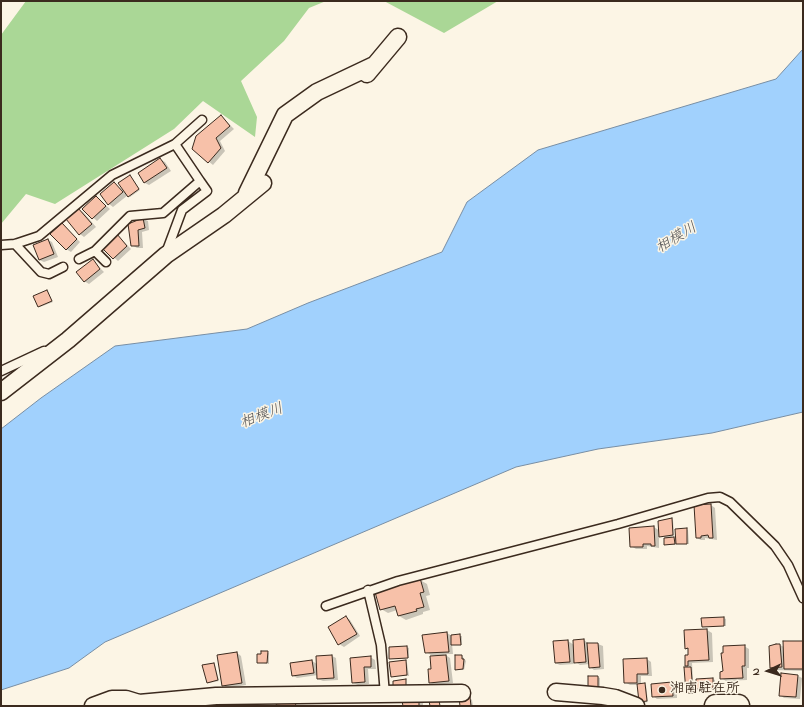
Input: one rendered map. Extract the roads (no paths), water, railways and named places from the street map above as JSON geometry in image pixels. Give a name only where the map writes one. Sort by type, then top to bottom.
[{"type":"main road","points":[[716,706],[738,706]]},
{"type":"street","points":[[362,81],[398,37]]},
{"type":"street","points":[[244,200],[285,115],[317,92],[374,65]]},
{"type":"street","points":[[1,392],[68,340],[166,256],[244,200],[263,183]]},
{"type":"street","points":[[556,692],[615,698],[636,706]]},
{"type":"street","points":[[94,706],[112,699],[126,699],[139,703],[216,696],[383,698],[462,693]]},
{"type":"lane","points":[[1,245],[15,244],[39,236],[112,175],[175,144],[202,120]]},
{"type":"lane","points":[[166,256],[182,210],[207,191],[175,144]]},
{"type":"lane","points":[[79,259],[95,251],[130,216],[163,213],[200,181]]},
{"type":"lane","points":[[15,244],[41,272],[49,274],[63,268]]},
{"type":"lane","points":[[95,251],[106,262]]},
{"type":"lane","points":[[1,371],[68,340]]},
{"type":"lane","points":[[326,606],[398,580],[618,524],[708,498],[720,497],[730,502],[775,546],[788,565],[803,598]]},
{"type":"lane","points":[[368,590],[381,645],[383,698]]},
{"type":"water","name":"相模川","points":[[803,49],[803,412],[712,433],[598,449],[516,467],[105,642],[69,668],[1,690],[1,429],[41,398],[115,346],[247,329],[308,303],[442,252],[467,202],[538,150],[776,79]]},
{"type":"place","name":"湘南駐在所","points":[[662,690]]}]
